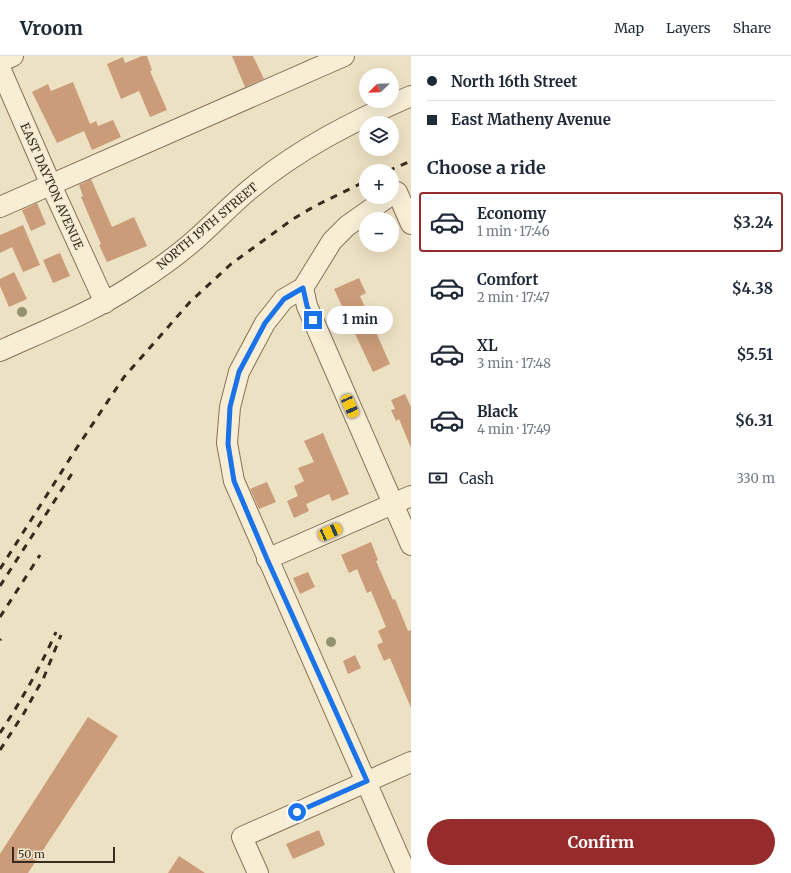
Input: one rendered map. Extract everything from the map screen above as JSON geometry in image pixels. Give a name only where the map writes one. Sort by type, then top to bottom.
[{"type":"street","points":[[0,62],[13,56]]},
{"type":"street","points":[[0,207],[344,56]]},
{"type":"street","name":"EAST DAYTON AVENUE","points":[[0,68],[105,303]]},
{"type":"street","name":"NORTH 19TH STREET","points":[[0,351],[66,323],[105,303],[175,257],[249,190],[316,142],[360,119],[411,96]]},
{"type":"street","points":[[399,197],[411,224]]},
{"type":"street","points":[[379,204],[347,226],[332,241],[303,288],[284,299],[265,323],[239,372],[230,407],[228,444],[234,481],[267,559],[367,781],[406,873]]},
{"type":"street","points":[[303,288],[307,306],[411,545]]},
{"type":"street","points":[[267,559],[411,496]]},
{"type":"street","points":[[258,873],[242,836],[411,762]]},
{"type":"building","points":[[142,56],[147,56],[152,70],[150,71],[167,110],[150,117],[139,91],[121,99],[107,64],[123,57],[125,63]]},
{"type":"building","points":[[232,56],[253,56],[264,79],[245,87]]},
{"type":"building","points":[[73,82],[90,124],[96,121],[98,126],[113,120],[121,137],[92,150],[84,131],[57,143],[32,92],[48,84],[51,91]]},
{"type":"building","points":[[91,179],[112,227],[134,217],[147,246],[107,262],[81,197],[83,196],[79,185]]},
{"type":"building","points":[[37,203],[46,224],[31,231],[22,210]]},
{"type":"building","points":[[23,225],[40,265],[23,272],[12,247],[0,253],[0,235]]},
{"type":"building","points":[[60,253],[70,276],[53,283],[43,260]]},
{"type":"building","points":[[14,272],[27,299],[9,307],[0,286],[0,279]]},
{"type":"building","points":[[359,278],[366,293],[360,296],[390,364],[373,372],[334,289]]},
{"type":"building","points":[[405,394],[411,407],[411,448],[399,419],[396,421],[391,410],[395,409],[391,400]]},
{"type":"building","points":[[323,433],[349,494],[332,501],[329,494],[306,504],[309,511],[294,518],[287,501],[298,496],[294,486],[304,481],[298,468],[314,462],[304,441]]},
{"type":"building","points":[[267,482],[276,502],[259,509],[250,489]]},
{"type":"building","points":[[371,542],[378,560],[376,561],[393,600],[395,599],[408,631],[411,630],[411,708],[390,658],[384,661],[377,645],[383,642],[378,631],[386,627],[371,591],[367,593],[357,569],[349,573],[341,555]]},
{"type":"building","points":[[308,572],[315,587],[300,594],[293,578]]},
{"type":"building","points":[[355,655],[361,668],[348,674],[343,661]]},
{"type":"building","points":[[88,717],[118,736],[28,873],[0,873],[0,854]]},
{"type":"building","points":[[319,830],[325,845],[293,859],[286,844]]},
{"type":"building","points":[[179,856],[205,873],[168,873]]},
{"type":"railway","points":[[399,166],[411,161]]},
{"type":"railway","points":[[0,569],[76,449],[124,377],[190,302],[231,264],[293,219],[315,206],[359,184]]},
{"type":"railway","points":[[0,586],[73,472]]},
{"type":"railway","points":[[0,617],[40,555]]},
{"type":"railway","points":[[0,733],[30,684],[56,632]]},
{"type":"railway","points":[[0,750],[24,713],[44,677],[61,635]]},
{"type":"route","points":[[297,812],[367,781],[267,559],[234,481],[228,444],[230,407],[239,372],[265,323],[284,299],[303,288],[307,306],[313,320]]}]
